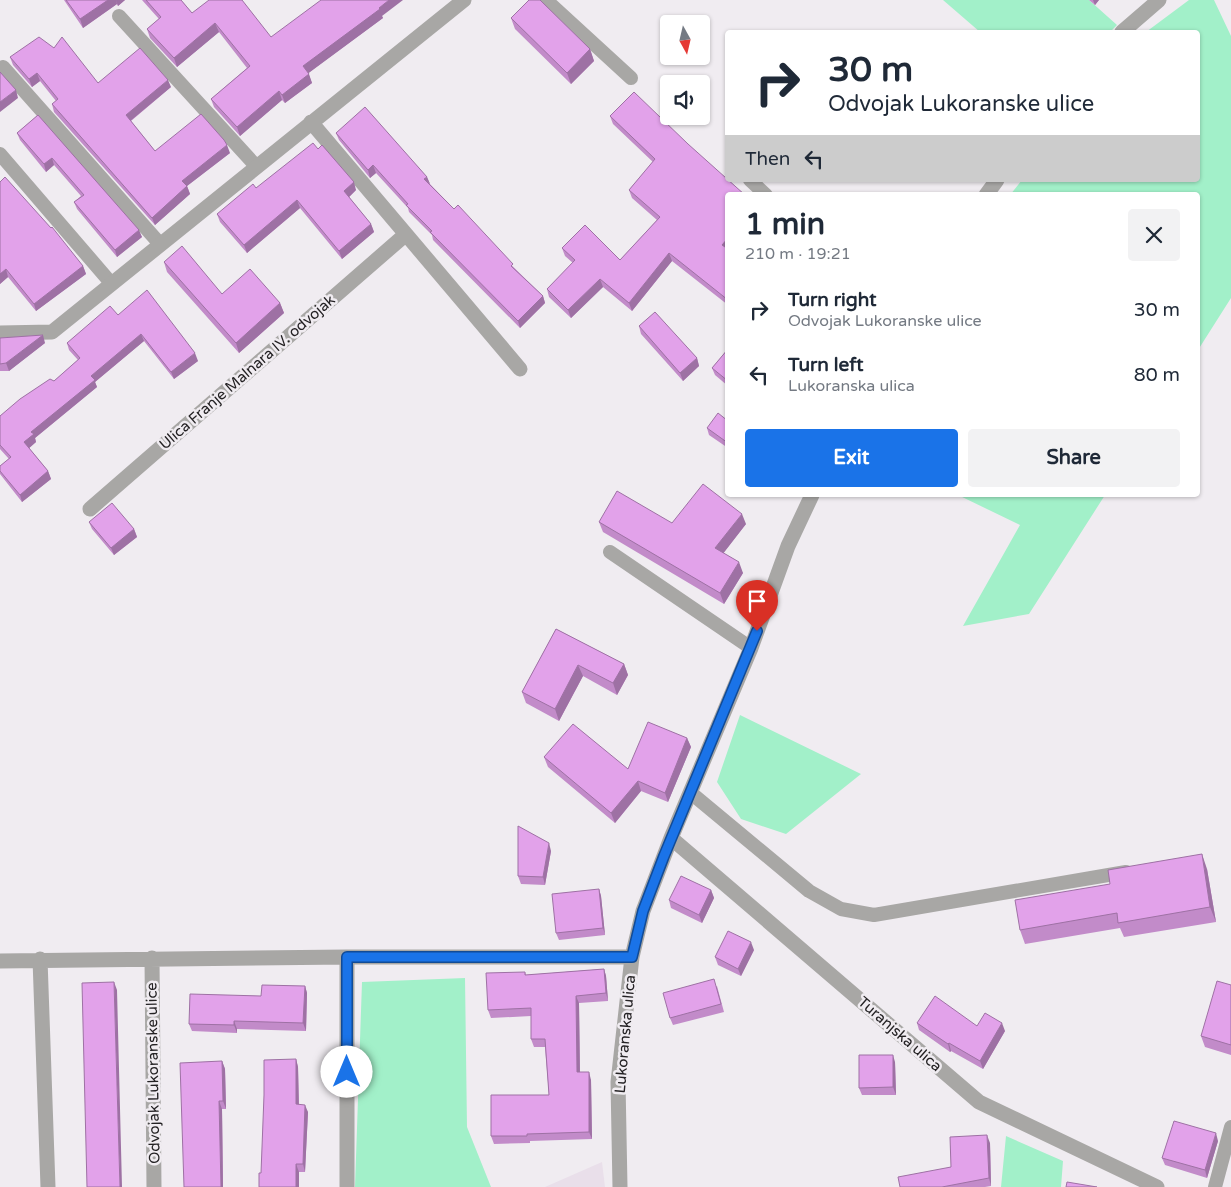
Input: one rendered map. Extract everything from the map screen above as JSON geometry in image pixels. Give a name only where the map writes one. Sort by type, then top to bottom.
[{"type":"street","points":[[0,333],[52,332],[464,0]]},
{"type":"street","points":[[1124,30],[1159,0]]},
{"type":"street","points":[[311,122],[520,369]]},
{"type":"street","points":[[988,192],[996,182]]},
{"type":"street","name":"Ulica Franje Malnara IV. odvojak","points":[[90,509],[405,235]]},
{"type":"street","name":"Lukoranska ulica","points":[[620,1187],[618,1082],[632,957],[643,911],[671,838],[751,648],[788,546],[811,497]]},
{"type":"street","name":"Turanjska ulica","points":[[671,838],[979,1102],[1157,1187]]},
{"type":"street","points":[[347,957],[347,1187]]},
{"type":"street","points":[[0,961],[152,958],[632,957]]},
{"type":"street","name":"Odvojak Lukoranske ulice","points":[[152,958],[154,1187]]},
{"type":"street","points":[[40,960],[48,1187]]},
{"type":"lane","points":[[546,0],[631,78]]},
{"type":"lane","points":[[119,16],[256,166]]},
{"type":"lane","points":[[2,67],[160,244]]},
{"type":"lane","points":[[0,154],[111,284]]},
{"type":"lane","points":[[752,182],[763,192]]},
{"type":"lane","points":[[610,552],[751,648]]},
{"type":"lane","points":[[691,793],[809,890],[841,909],[874,915],[1140,870]]},
{"type":"lane","points":[[1215,1187],[1231,1127]]},
{"type":"shaded area","points":[[602,1162],[605,1187],[545,1187]]},
{"type":"green space","points":[[943,0],[1089,0],[1117,25],[1112,30],[978,30]]},
{"type":"green space","points":[[1189,0],[1214,0],[1231,36],[1231,298],[1200,347],[1200,192],[1012,192],[1020,182],[1200,182],[1200,30],[1149,30]]},
{"type":"green space","points":[[962,497],[1104,497],[1029,614],[963,626],[1020,525]]},
{"type":"green space","points":[[740,715],[861,774],[786,834],[741,819],[717,782]]},
{"type":"green space","points":[[465,978],[467,1127],[491,1187],[355,1187],[362,982]]},
{"type":"green space","points":[[1006,1136],[1063,1161],[1061,1187],[1001,1187]]},
{"type":"building","points":[[66,0],[108,0],[80,19]]},
{"type":"building","points":[[146,0],[181,0],[192,13],[209,0],[242,0],[271,37],[321,0],[389,0],[380,9],[303,66],[309,74],[282,95],[279,91],[237,127],[211,99],[250,66],[215,23],[174,58],[147,29],[161,17]]},
{"type":"building","points":[[529,0],[540,0],[590,49],[567,73],[511,18]]},
{"type":"building","points":[[39,37],[54,48],[62,37],[98,83],[140,48],[168,80],[126,115],[155,151],[201,114],[227,145],[182,181],[187,186],[152,218],[52,104],[58,99],[37,73],[29,79],[10,57]]},
{"type":"building","points":[[0,72],[16,90],[0,102]]},
{"type":"building","points":[[634,92],[660,117],[660,125],[668,125],[725,177],[725,182],[730,182],[742,192],[725,192],[725,242],[722,245],[725,247],[725,298],[669,253],[629,303],[600,279],[568,310],[547,289],[575,260],[562,248],[585,225],[620,260],[660,217],[629,190],[655,159],[610,116]]},
{"type":"building","points":[[365,107],[427,177],[424,179],[454,209],[458,205],[513,264],[511,266],[543,296],[518,321],[430,232],[432,231],[406,205],[408,204],[373,165],[368,170],[336,133]]},
{"type":"building","points":[[38,115],[139,230],[115,250],[74,202],[84,195],[52,158],[44,164],[17,133]]},
{"type":"building","points":[[313,143],[318,149],[322,145],[354,182],[344,191],[371,224],[339,251],[297,200],[244,245],[217,214],[253,184],[256,188]]},
{"type":"building","points":[[5,177],[52,227],[83,266],[34,304],[6,269],[0,274],[0,182]]},
{"type":"building","points":[[182,246],[222,294],[250,269],[280,303],[236,343],[164,262]]},
{"type":"building","points":[[147,290],[195,353],[171,372],[141,334],[91,376],[95,380],[31,432],[34,434],[24,442],[48,471],[20,495],[0,471],[0,466],[11,457],[0,445],[0,416],[20,399],[50,379],[54,381],[80,358],[67,343],[110,306],[118,315]]},
{"type":"building","points":[[655,312],[697,358],[680,373],[639,326]]},
{"type":"building","points":[[43,335],[6,363],[0,364],[0,338]]},
{"type":"building","points":[[725,353],[725,379],[712,368]]},
{"type":"building","points":[[718,413],[725,419],[725,441],[707,428]]},
{"type":"building","points":[[703,484],[742,514],[715,548],[739,562],[720,593],[599,522],[617,491],[672,523]]},
{"type":"building","points":[[112,503],[134,529],[111,548],[89,522]]},
{"type":"building","points":[[556,629],[624,664],[613,683],[578,665],[555,709],[522,692]]},
{"type":"building","points":[[648,722],[687,738],[665,793],[638,781],[611,813],[544,757],[573,724],[628,769]]},
{"type":"building","points":[[518,826],[549,843],[543,877],[518,876]]},
{"type":"building","points":[[1202,854],[1210,907],[1118,923],[1117,913],[1020,930],[1015,900],[1110,884],[1108,870]]},
{"type":"building","points":[[681,876],[711,890],[699,915],[669,900]]},
{"type":"building","points":[[599,889],[603,928],[556,933],[552,894]]},
{"type":"building","points":[[728,931],[751,942],[738,969],[715,957]]},
{"type":"building","points":[[604,969],[606,993],[576,996],[577,1072],[589,1072],[589,1132],[491,1136],[491,1095],[549,1095],[545,1039],[531,1039],[531,1008],[488,1010],[486,973],[525,972],[525,975]]},
{"type":"building","points":[[714,979],[721,1004],[670,1018],[663,993]]},
{"type":"building","points":[[1217,981],[1231,985],[1231,1045],[1201,1036]]},
{"type":"building","points":[[114,982],[120,1187],[87,1187],[82,983]]},
{"type":"building","points":[[262,985],[305,986],[303,1023],[234,1021],[234,1025],[189,1024],[190,994],[261,996]]},
{"type":"building","points":[[935,996],[977,1026],[985,1013],[1002,1023],[980,1061],[948,1044],[917,1023]]},
{"type":"building","points":[[859,1055],[893,1055],[893,1087],[859,1088]]},
{"type":"building","points":[[296,1059],[296,1104],[305,1105],[303,1164],[296,1164],[296,1187],[259,1187],[264,1060]]},
{"type":"building","points":[[222,1061],[223,1101],[219,1101],[221,1187],[184,1187],[180,1063]]},
{"type":"building","points":[[1174,1121],[1216,1133],[1205,1170],[1162,1158]]},
{"type":"building","points":[[987,1135],[989,1178],[942,1187],[900,1187],[898,1177],[951,1167],[950,1137]]},
{"type":"building","points":[[1067,1182],[1097,1187],[1066,1187]]},
{"type":"route","points":[[347,1072],[347,957],[632,957],[643,911],[664,856],[757,631]]}]
